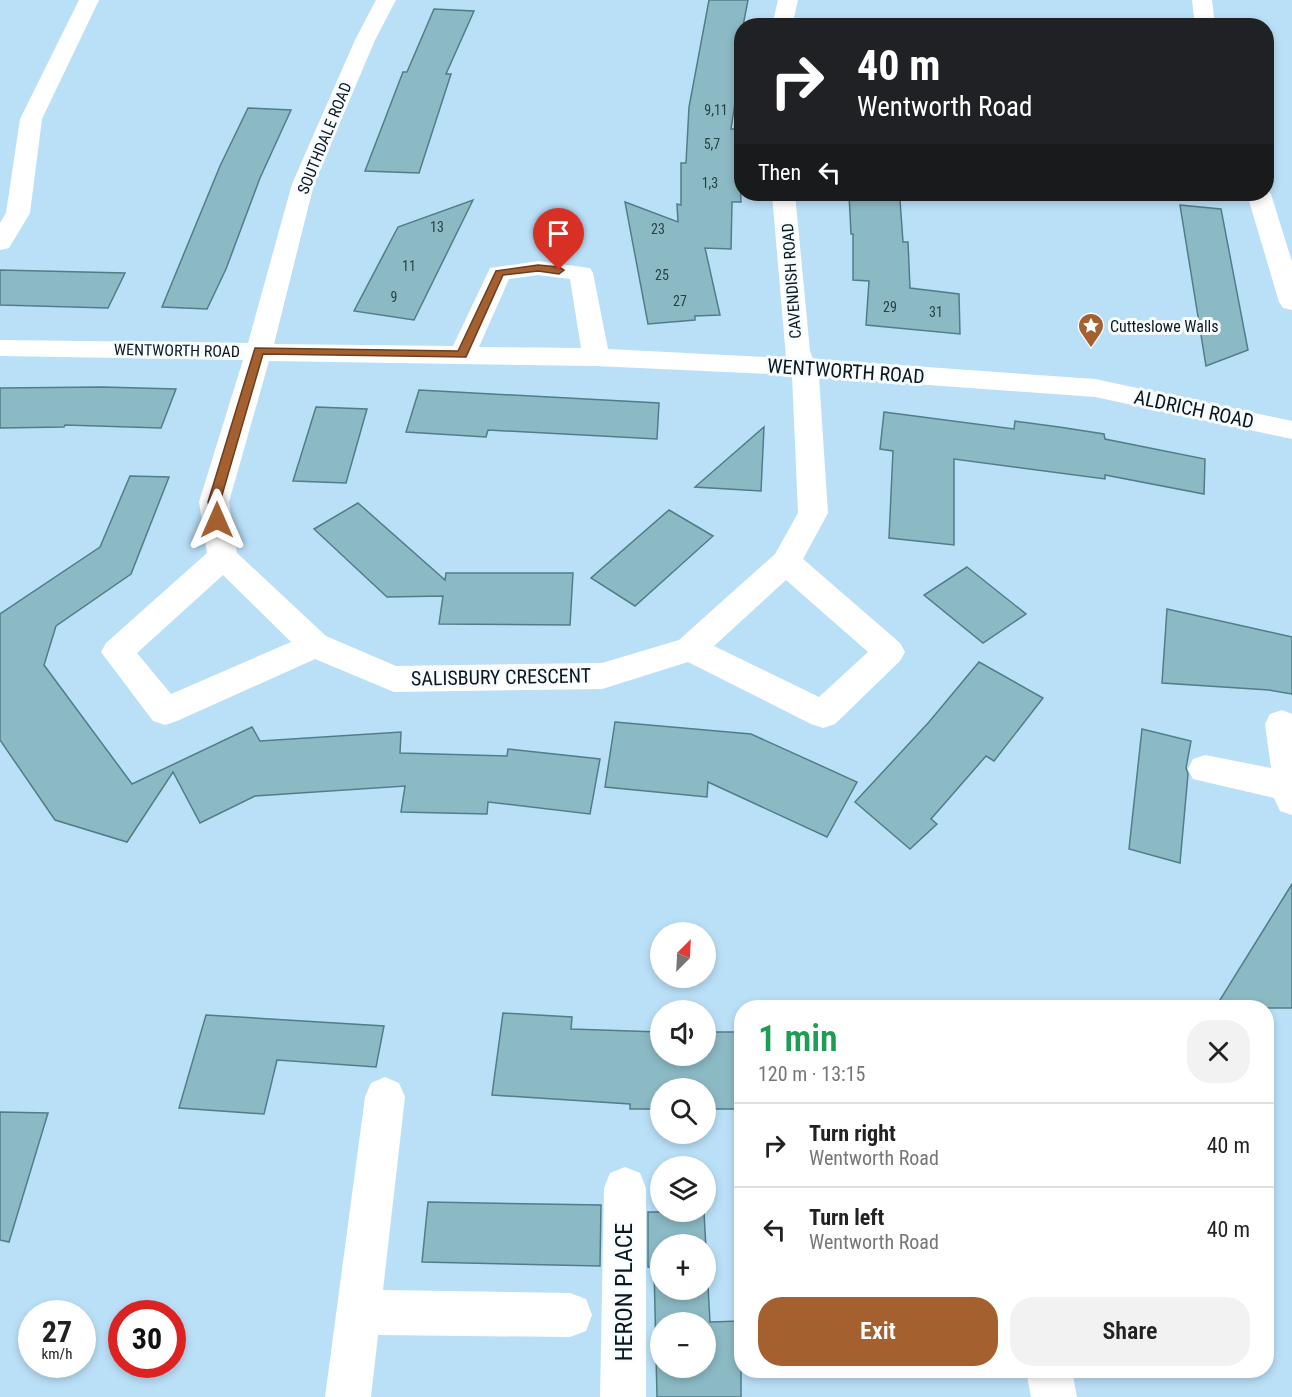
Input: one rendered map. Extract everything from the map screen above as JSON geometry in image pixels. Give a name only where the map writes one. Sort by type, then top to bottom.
[{"type":"street","points":[[0,243],[18,213],[31,119],[90,0]]},
{"type":"street","name":"SOUTHDALE ROAD","points":[[259,351],[303,184],[365,40],[386,0]]},
{"type":"street","points":[[784,18],[788,0]]},
{"type":"street","points":[[1202,0],[1204,18]]},
{"type":"street","name":"CAVENDISH ROAD","points":[[785,201],[797,351],[802,367]]},
{"type":"street","points":[[1261,201],[1292,302]]},
{"type":"street","points":[[462,355],[499,273],[538,268],[580,273],[596,357]]},
{"type":"street","name":"WENTWORTH ROAD","points":[[0,348],[596,357],[802,367],[1095,388]]},
{"type":"street","points":[[259,351],[214,502],[223,557],[117,652],[165,711],[315,645]]},
{"type":"street","name":"SALISBURY CRESCENT","points":[[223,557],[315,645],[394,679],[602,676],[690,649],[786,562],[813,513],[807,381],[802,367]]},
{"type":"street","name":"ALDRICH ROAD","points":[[1095,388],[1292,430]]},
{"type":"street","points":[[690,649],[823,714],[889,652],[786,562]]},
{"type":"street","points":[[1205,769],[1291,791],[1282,724]]},
{"type":"street","points":[[348,1397],[385,1097]]},
{"type":"street","name":"HERON PLACE","points":[[623,1397],[625,1188]]},
{"type":"street","points":[[358,1312],[570,1315]]},
{"type":"street","points":[[1050,1378],[1054,1397]]},
{"type":"building","points":[[709,0],[748,0],[745,18],[734,18],[734,110],[731,129],[734,129],[734,201],[741,202],[732,202],[731,249],[705,248],[720,315],[695,316],[695,320],[648,324],[625,202],[678,222],[677,204],[681,205],[681,163],[686,163],[689,107]]},
{"type":"building","points":[[434,9],[474,11],[446,74],[451,74],[419,173],[365,171],[403,72],[407,72]]},
{"type":"building","points":[[248,108],[291,110],[260,178],[226,269],[207,309],[162,307],[220,166]]},
{"type":"building","points":[[473,200],[414,320],[354,311],[398,227]]},
{"type":"building","points":[[849,201],[900,201],[903,242],[908,242],[910,288],[959,294],[960,334],[866,325],[869,281],[853,280],[853,234],[851,234]]},
{"type":"building","points":[[1180,205],[1221,209],[1248,350],[1206,366]]},
{"type":"building","points":[[0,270],[125,273],[108,308],[0,305]]},
{"type":"building","points":[[0,388],[176,389],[161,428],[65,425],[64,427],[0,428]]},
{"type":"building","points":[[419,390],[659,403],[657,439],[488,430],[486,437],[406,432]]},
{"type":"building","points":[[316,407],[367,409],[346,483],[293,481]]},
{"type":"building","points":[[884,412],[1014,429],[1015,421],[1059,427],[1104,434],[1105,439],[1205,459],[1204,494],[1105,475],[1105,479],[954,459],[954,545],[889,538],[893,451],[880,449]]},
{"type":"building","points":[[764,427],[761,491],[695,487]]},
{"type":"building","points":[[130,476],[169,477],[131,574],[56,626],[44,665],[132,784],[252,727],[260,741],[401,732],[400,753],[507,756],[508,749],[600,759],[590,814],[488,802],[487,814],[401,812],[405,786],[255,796],[200,823],[173,772],[127,842],[55,820],[0,740],[0,614],[100,547]]},
{"type":"building","points":[[358,503],[445,580],[446,573],[573,573],[570,625],[439,624],[443,596],[387,597],[314,529]]},
{"type":"building","points":[[669,510],[713,536],[635,606],[591,578]]},
{"type":"building","points":[[967,567],[1026,614],[983,643],[924,595]]},
{"type":"building","points":[[1167,609],[1292,637],[1292,694],[1269,690],[1162,683]]},
{"type":"building","points":[[979,662],[1043,698],[994,761],[986,756],[931,819],[937,824],[910,849],[855,802],[929,722]]},
{"type":"building","points":[[615,722],[751,734],[857,782],[827,837],[708,782],[707,797],[605,787]]},
{"type":"building","points":[[1142,729],[1191,741],[1186,768],[1188,774],[1180,863],[1129,849]]},
{"type":"building","points":[[1292,884],[1292,1008],[1274,1008],[1274,1000],[1220,1000]]},
{"type":"building","points":[[503,1013],[572,1017],[571,1029],[650,1032],[650,1066],[716,1066],[716,1032],[734,1032],[734,1109],[716,1109],[716,1078],[650,1078],[650,1109],[630,1109],[630,1104],[492,1095]]},
{"type":"building","points":[[206,1015],[384,1026],[376,1067],[277,1060],[264,1114],[179,1108]]},
{"type":"building","points":[[0,1112],[48,1113],[9,1242],[0,1240]]},
{"type":"building","points":[[428,1202],[601,1205],[600,1266],[422,1262]]},
{"type":"building","points":[[648,1212],[650,1212],[650,1222],[705,1222],[705,1234],[650,1234],[650,1267],[648,1267]]},
{"type":"building","points":[[655,1300],[709,1300],[709,1312],[655,1312]]},
{"type":"building","points":[[734,1321],[734,1378],[741,1378],[741,1397],[657,1397],[657,1378],[716,1378],[716,1322]]},
{"type":"place","name":"Cutteslowe Walls","points":[[1091,349]]},
{"type":"route","points":[[217,520],[214,502],[259,351],[462,355],[499,273],[538,268],[559,270]]}]
